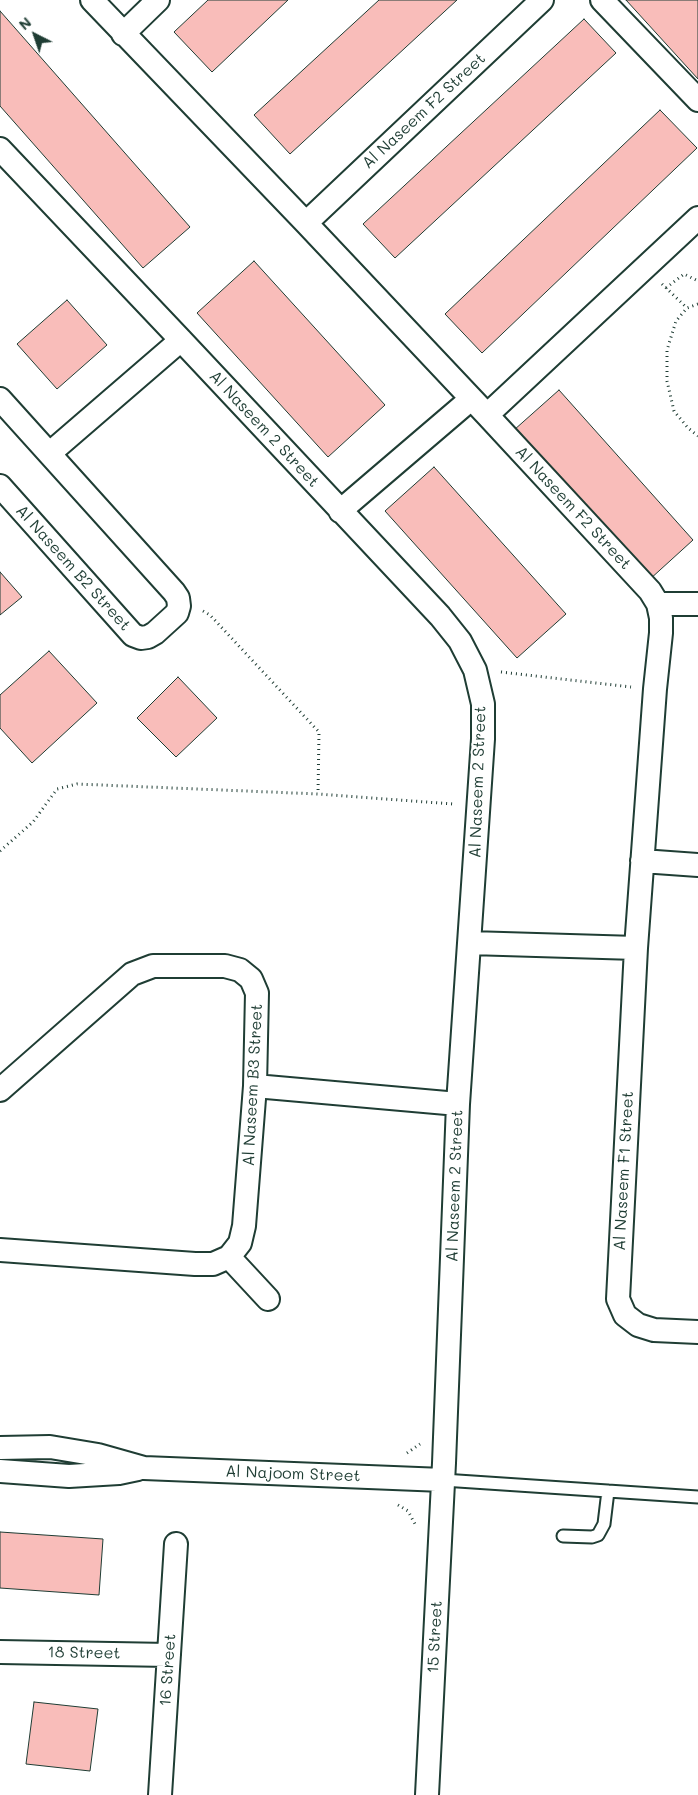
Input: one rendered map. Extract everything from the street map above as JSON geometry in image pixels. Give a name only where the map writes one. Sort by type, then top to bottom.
[{"type":"street","name":"Al Naseem F2 Street","points":[[92,0],[306,223],[650,591],[658,604],[662,618],[655,689]]},
{"type":"street","points":[[123,34],[158,0]]},
{"type":"street","name":"Al Naseem F2 Street","points":[[306,223],[542,0]]},
{"type":"street","points":[[602,0],[698,100]]},
{"type":"street","name":"Al Naseem 2 Street","points":[[0,150],[440,616],[460,641],[475,670],[483,704],[483,739],[458,1104],[442,1480]]},
{"type":"street","points":[[486,415],[698,218]]},
{"type":"street","points":[[50,454],[181,340]]},
{"type":"street","points":[[0,399],[178,598]]},
{"type":"street","points":[[340,510],[471,399]]},
{"type":"street","name":"Al Naseem B2 Street","points":[[0,486],[133,635],[141,638],[155,633],[177,613],[179,606],[178,598]]},
{"type":"street","points":[[658,604],[698,604]]},
{"type":"street","name":"Al Naseem F1 Street","points":[[655,689],[636,948],[618,1299],[625,1315],[638,1325],[654,1330],[698,1332]]},
{"type":"street","points":[[642,861],[698,865]]},
{"type":"street","points":[[470,943],[636,948]]},
{"type":"street","name":"Al Naseem B3 Street","points":[[0,1090],[132,974],[153,966],[177,965],[225,966],[240,970],[251,979],[257,993],[255,1086],[244,1226],[240,1244],[229,1257]]},
{"type":"street","points":[[255,1086],[458,1104]]},
{"type":"street","points":[[0,1250],[195,1264],[213,1264],[229,1257],[268,1299]]},
{"type":"street","name":"Al Najoom Street","points":[[0,1448],[50,1447],[98,1455],[144,1468],[442,1480]]},
{"type":"street","points":[[33,1474],[35,1448]]},
{"type":"street","name":"Al Najoom Street","points":[[0,1471],[69,1476],[119,1473],[144,1468]]},
{"type":"street","name":"15 Street","points":[[427,1795],[442,1480]]},
{"type":"street","name":"16 Street","points":[[160,1795],[176,1544]]},
{"type":"street","name":"18 Street","points":[[0,1652],[169,1655]]},
{"type":"lane","points":[[442,1480],[698,1497]]},
{"type":"lane","points":[[563,1536],[592,1537],[598,1535],[604,1524],[608,1490]]},
{"type":"path","points":[[687,308],[666,288],[684,274],[698,282]]},
{"type":"path","points":[[698,304],[687,308],[676,321],[667,350],[667,381],[674,410],[688,428],[698,436]]},
{"type":"path","points":[[178,598],[192,603],[210,616],[319,732],[318,794]]},
{"type":"path","points":[[475,670],[655,689]]},
{"type":"path","points":[[0,851],[33,822],[57,789],[77,784],[318,794],[479,806]]},
{"type":"building","points":[[208,0],[288,0],[212,72],[174,32]]},
{"type":"building","points":[[379,0],[457,0],[290,154],[254,115]]},
{"type":"building","points":[[626,0],[698,0],[698,79]]},
{"type":"building","points":[[0,11],[190,227],[143,268],[0,106]]},
{"type":"building","points":[[584,19],[616,53],[395,258],[363,224]]},
{"type":"building","points":[[660,110],[697,148],[482,353],[445,314]]},
{"type":"building","points":[[254,261],[385,405],[328,457],[197,313]]},
{"type":"building","points":[[67,300],[107,345],[57,389],[17,344]]},
{"type":"building","points":[[559,390],[693,540],[649,580],[514,430]]},
{"type":"building","points":[[434,467],[566,614],[517,658],[385,511]]},
{"type":"building","points":[[0,572],[22,597],[0,615]]},
{"type":"building","points":[[49,651],[97,703],[32,763],[0,728],[0,695]]},
{"type":"building","points":[[178,677],[217,718],[176,757],[137,718]]},
{"type":"building","points":[[0,1532],[103,1539],[99,1595],[0,1588]]},
{"type":"building","points":[[34,1702],[98,1709],[90,1771],[26,1764]]}]
